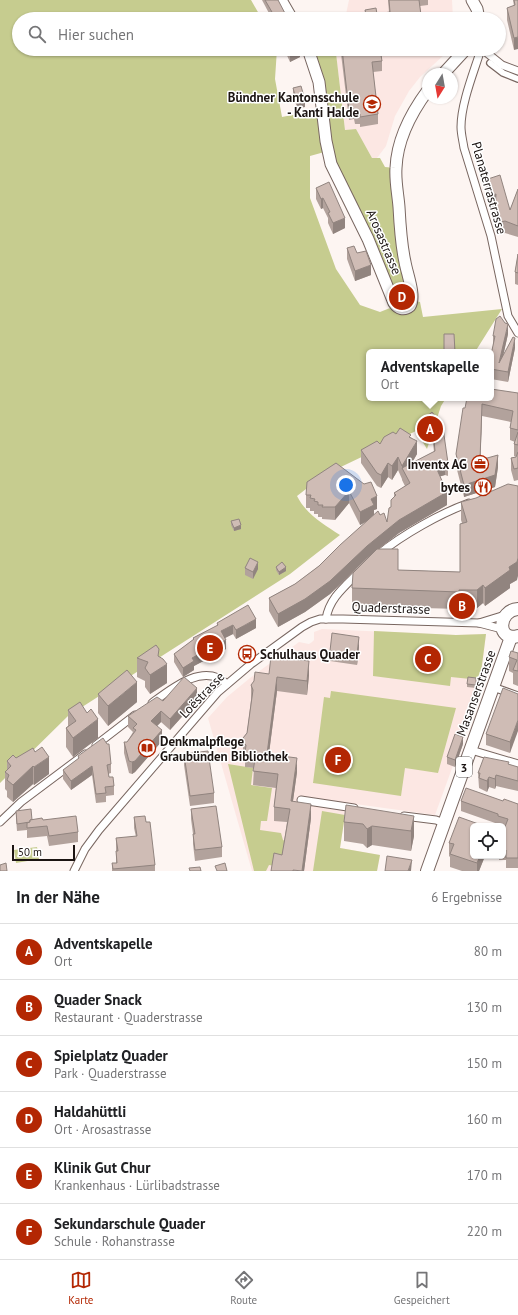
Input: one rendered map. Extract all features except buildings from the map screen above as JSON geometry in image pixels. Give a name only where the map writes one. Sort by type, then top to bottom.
[{"type":"main road","points":[[281,0],[288,12]]},
{"type":"main road","name":"Arosastrasse","points":[[310,56],[319,82],[326,141],[332,164],[368,239],[394,303],[401,309],[408,308],[410,306],[413,297],[402,241],[396,161],[400,140],[407,124],[422,100]]},
{"type":"main road","points":[[449,68],[460,56]]},
{"type":"main road","name":"Masanserstrasse","points":[[428,871],[493,687],[510,634],[502,622],[514,609]]},
{"type":"street","name":"Planaterrastrasse","points":[[480,56],[464,106],[461,126],[462,135],[464,148],[491,236],[508,316],[518,333]]},
{"type":"street","points":[[491,56],[502,65],[518,72]]},
{"type":"street","points":[[490,63],[503,73],[518,79]]},
{"type":"street","points":[[375,557],[402,537],[456,508],[479,500]]},
{"type":"street","points":[[326,619],[327,611],[334,599],[362,570]]},
{"type":"street","name":"Quaderstrasse","points":[[479,623],[514,609]]},
{"type":"street","name":"Quaderstrasse","points":[[326,619],[479,623],[510,634]]},
{"type":"street","name":"Loëstrasse","points":[[74,871],[85,850],[99,830],[218,692],[251,664],[302,627],[315,620],[326,619]]},
{"type":"street","points":[[0,822],[21,802],[143,709],[185,681],[204,675],[217,677],[222,679],[227,684]]},
{"type":"street","points":[[493,687],[518,696]]},
{"type":"street","points":[[471,750],[518,764]]},
{"type":"street","points":[[301,800],[363,810]]},
{"type":"street","points":[[400,815],[436,820],[444,823]]},
{"type":"shaded area","points":[[349,0],[452,0],[453,12],[346,12]]},
{"type":"shaded area","name":"Bündner Kantonsschule - Kanti Halde","points":[[336,56],[443,56],[430,68],[422,68],[422,75],[409,91],[395,116],[386,146],[377,158],[372,158],[356,129],[345,130]]},
{"type":"shaded area","points":[[322,629],[456,635],[486,634],[479,694],[435,815],[348,803],[340,848],[380,855],[377,871],[252,871],[208,718],[227,697],[250,678],[299,642],[309,644],[312,642],[314,640],[314,632]]},
{"type":"green space","points":[[0,0],[251,0],[258,12],[12,12],[12,56],[277,56],[275,79],[282,117],[323,109],[310,56],[336,56],[345,130],[356,129],[372,158],[380,158],[385,167],[396,168],[412,300],[420,302],[423,317],[502,309],[477,349],[366,349],[366,401],[444,401],[441,406],[427,449],[416,431],[324,475],[297,496],[305,508],[321,523],[340,535],[290,574],[68,716],[0,783]],"holes":[[[328,151],[395,306],[380,312],[360,305],[336,269],[310,198],[310,156]]]},
{"type":"green space","points":[[374,631],[456,635],[486,634],[480,680],[451,677],[450,686],[373,676]]},
{"type":"green space","points":[[331,691],[456,708],[438,773],[405,768],[401,796],[313,783],[324,697],[330,698]]},
{"type":"green space","points":[[228,764],[253,768],[251,785],[272,788],[267,821],[261,821],[260,830],[281,833],[283,840],[285,841],[281,867],[269,865],[266,871],[254,871]]},
{"type":"green space","points":[[322,811],[345,815],[340,848],[380,855],[377,871],[313,871]]},
{"type":"green space","points":[[37,847],[39,859],[16,863],[14,850]]},
{"type":"place","name":"Bündner Kantonsschule - Kanti Halde","points":[[372,104]]},
{"type":"place","name":"Haldahüttli","points":[[402,297]]},
{"type":"place","name":"Adventskapelle","points":[[430,429]]},
{"type":"place","name":"Inventx AG","points":[[480,464]]},
{"type":"place","name":"bytes","points":[[483,487]]},
{"type":"place","name":"Quader Snack","points":[[462,606]]},
{"type":"place","name":"Klinik Gut Chur","points":[[210,648]]},
{"type":"place","name":"Schulhaus Quader","points":[[247,654]]},
{"type":"place","name":"Spielplatz Quader","points":[[428,659]]},
{"type":"place","name":"Denkmalpflege Graubünden Bibliothek","points":[[147,748]]},
{"type":"place","name":"Sekundarschule Quader","points":[[338,760]]}]
